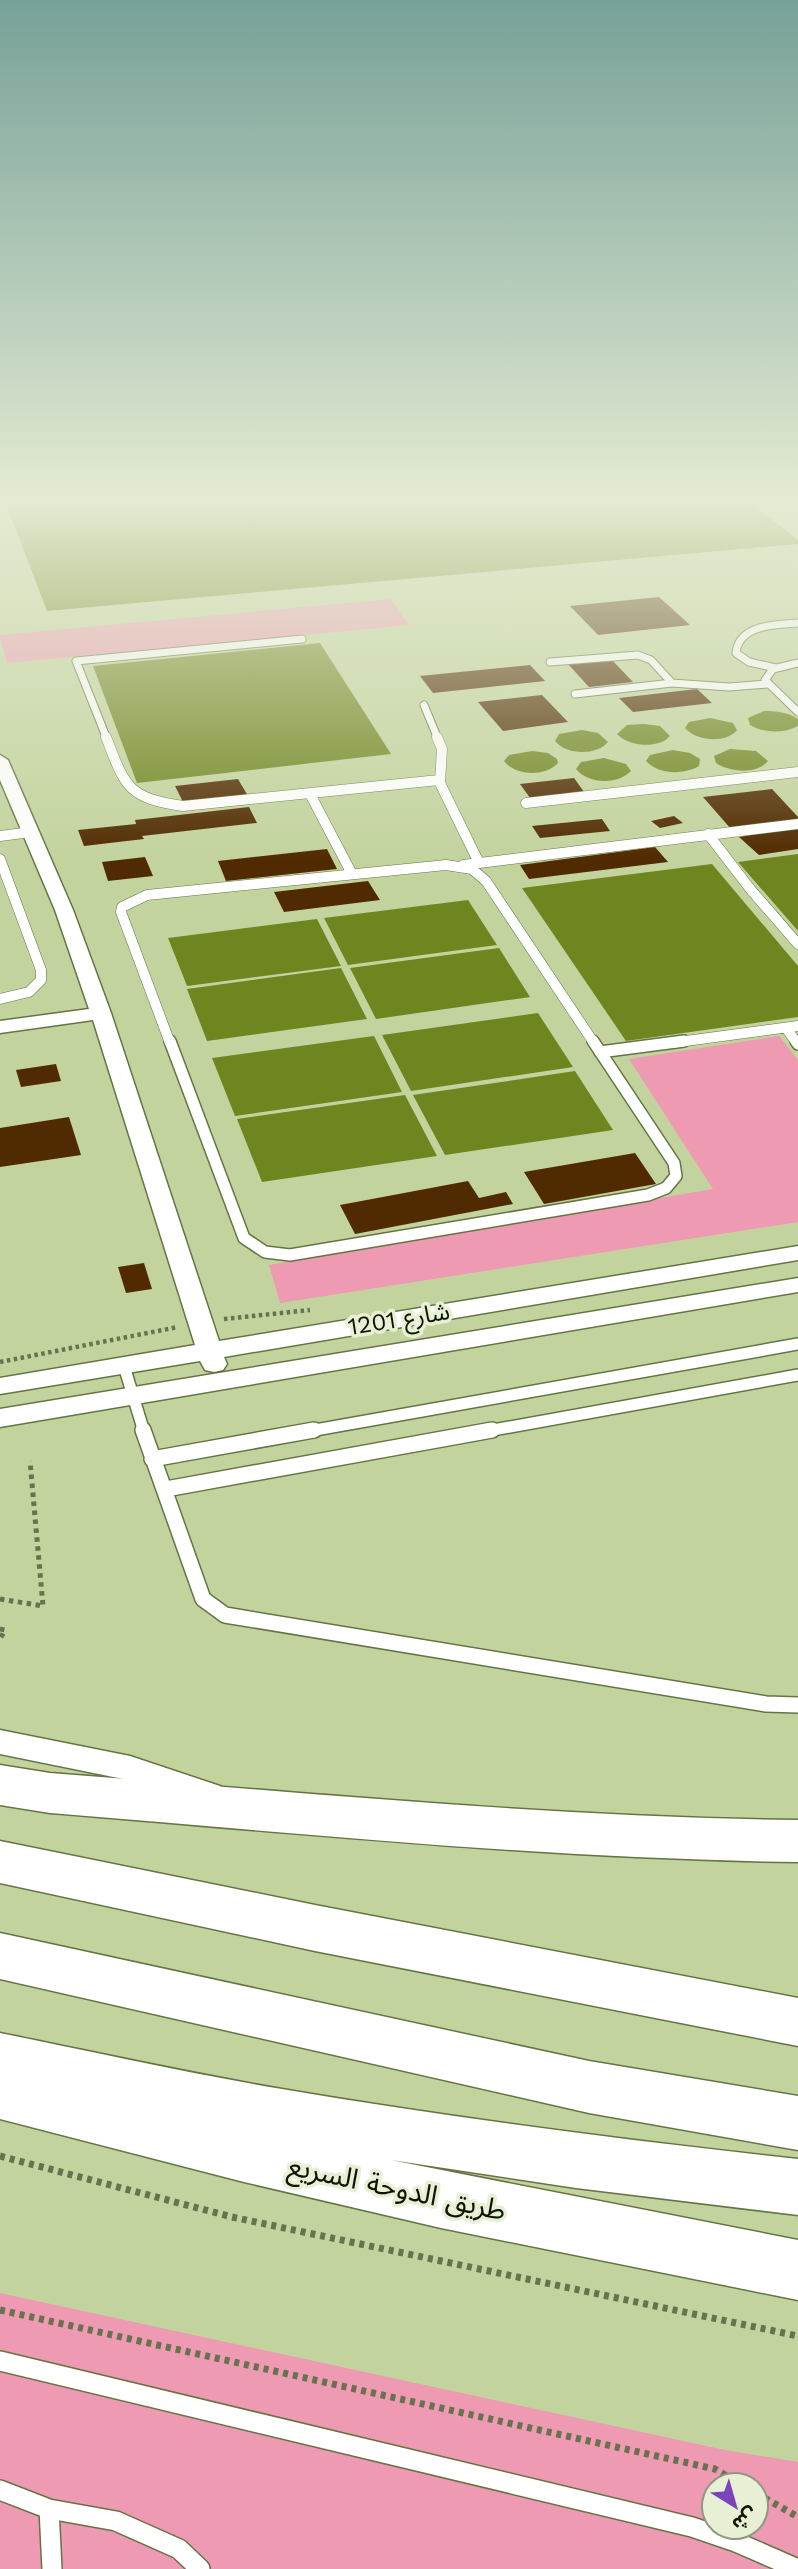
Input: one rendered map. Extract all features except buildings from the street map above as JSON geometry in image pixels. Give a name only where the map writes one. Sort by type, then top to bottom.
[{"type":"highway","points":[[0,1785],[103,1797],[229,1805],[439,1824],[716,1840],[798,1841]]},
{"type":"highway","points":[[0,1862],[798,2022]]},
{"type":"highway","points":[[0,1956],[589,2087],[798,2123]]},
{"type":"highway","points":[[0,2058],[207,2102],[341,2124],[674,2173],[798,2187]]},
{"type":"highway","name":"طريق الدوحة السريع","points":[[0,2093],[244,2155],[442,2200],[798,2270]]},
{"type":"street","points":[[0,762],[64,910],[100,1008],[220,1381]]},
{"type":"street","points":[[0,1016],[100,1008]]},
{"type":"street","points":[[0,1027],[100,1008]]},
{"type":"street","name":"شارع 1201","points":[[0,1386],[798,1253]]},
{"type":"street","name":"شارع 1201","points":[[0,1418],[798,1285]]},
{"type":"street","points":[[0,1742],[130,1768],[195,1788],[229,1805]]},
{"type":"lane","points":[[776,668],[743,659],[736,653],[736,645],[741,638],[761,628],[798,623]]},
{"type":"lane","points":[[302,639],[75,661],[122,778],[134,790],[164,803],[181,806],[439,780]]},
{"type":"lane","points":[[550,662],[638,655],[651,660],[672,683]]},
{"type":"lane","points":[[798,663],[776,668],[765,676],[768,684],[798,712]]},
{"type":"lane","points":[[575,694],[672,683],[729,687],[768,684]]},
{"type":"lane","points":[[424,705],[442,749],[439,780],[479,863]]},
{"type":"lane","points":[[526,803],[798,772]]},
{"type":"lane","points":[[310,794],[352,874]]},
{"type":"lane","points":[[460,866],[798,824]]},
{"type":"lane","points":[[0,836],[31,832]]},
{"type":"lane","points":[[708,834],[751,890],[798,944]]},
{"type":"lane","points":[[0,859],[5,888],[41,970],[41,980],[29,992],[0,999]]},
{"type":"lane","points":[[446,864],[460,866],[472,869],[486,881],[674,1163],[678,1171],[677,1179],[671,1186],[648,1195],[290,1255],[261,1252],[250,1246],[244,1238],[121,912],[128,902],[147,895],[446,864]]},
{"type":"lane","points":[[600,1052],[798,1026]]},
{"type":"lane","points":[[786,1028],[798,1044]]},
{"type":"lane","points":[[152,1459],[798,1344]]},
{"type":"lane","points":[[124,1366],[152,1459],[166,1489],[203,1599],[225,1615],[766,1704],[798,1705]]},
{"type":"lane","points":[[166,1489],[798,1375]]},
{"type":"lane","points":[[0,2361],[692,2526],[736,2542],[788,2567]]},
{"type":"lane","points":[[0,2490],[49,2509],[116,2521],[179,2549],[200,2569]]},
{"type":"lane","points":[[49,2509],[52,2569]]},
{"type":"path","points":[[0,1362],[201,1322]]},
{"type":"path","points":[[0,1598],[43,1606],[30,1461]]},
{"type":"path","points":[[0,1629],[5,1630],[0,1639]]},
{"type":"path","points":[[0,2156],[232,2217],[798,2336]]},
{"type":"path","points":[[0,2310],[718,2471]]},
{"type":"path","points":[[770,2501],[798,2517]]},
{"type":"shaded area","points":[[153,621],[406,621],[409,625],[7,663],[0,635]]},
{"type":"shaded area","points":[[320,643],[391,754],[137,783],[93,666]]},
{"type":"shaded area","points":[[764,711],[790,715],[798,719],[798,726],[774,731],[761,730],[750,725],[748,718]]},
{"type":"shaded area","points":[[710,718],[733,723],[737,730],[726,737],[711,739],[696,736],[685,728],[689,722]]},
{"type":"shaded area","points":[[627,725],[660,726],[670,736],[659,743],[644,745],[629,742],[617,734]]},
{"type":"shaded area","points":[[582,730],[598,733],[608,742],[596,750],[581,752],[566,749],[555,741],[559,734]]},
{"type":"shaded area","points":[[730,749],[756,751],[768,761],[757,768],[743,771],[716,763],[714,756]]},
{"type":"shaded area","points":[[673,750],[690,753],[700,759],[699,766],[686,771],[671,772],[651,766],[646,761],[650,755]]},
{"type":"shaded area","points":[[532,751],[548,753],[557,759],[558,763],[546,771],[531,773],[515,770],[504,761],[509,755]]},
{"type":"shaded area","points":[[604,758],[626,764],[631,771],[619,779],[603,781],[588,778],[576,769],[581,762]]},
{"type":"shaded area","points":[[798,854],[798,931],[738,862]]},
{"type":"shaded area","points":[[712,864],[798,966],[798,1017],[626,1041],[522,888]]},
{"type":"shaded area","points":[[468,900],[497,945],[348,965],[324,918]]},
{"type":"shaded area","points":[[317,919],[341,966],[187,986],[168,938]]},
{"type":"shaded area","points":[[499,948],[530,997],[376,1019],[350,968]]},
{"type":"shaded area","points":[[341,968],[367,1019],[207,1041],[187,989]]},
{"type":"shaded area","points":[[538,1013],[573,1067],[411,1091],[382,1035]]},
{"type":"shaded area","points":[[374,1036],[402,1092],[235,1116],[212,1058]]},
{"type":"shaded area","points":[[779,1036],[798,1060],[798,1222],[280,1303],[269,1265],[713,1189],[629,1059]]},
{"type":"shaded area","points":[[575,1071],[613,1130],[445,1155],[413,1095]]},
{"type":"shaded area","points":[[405,1095],[437,1156],[262,1182],[237,1119]]},
{"type":"shaded area","points":[[0,2293],[725,2450],[798,2462],[798,2569],[0,2569]]}]
